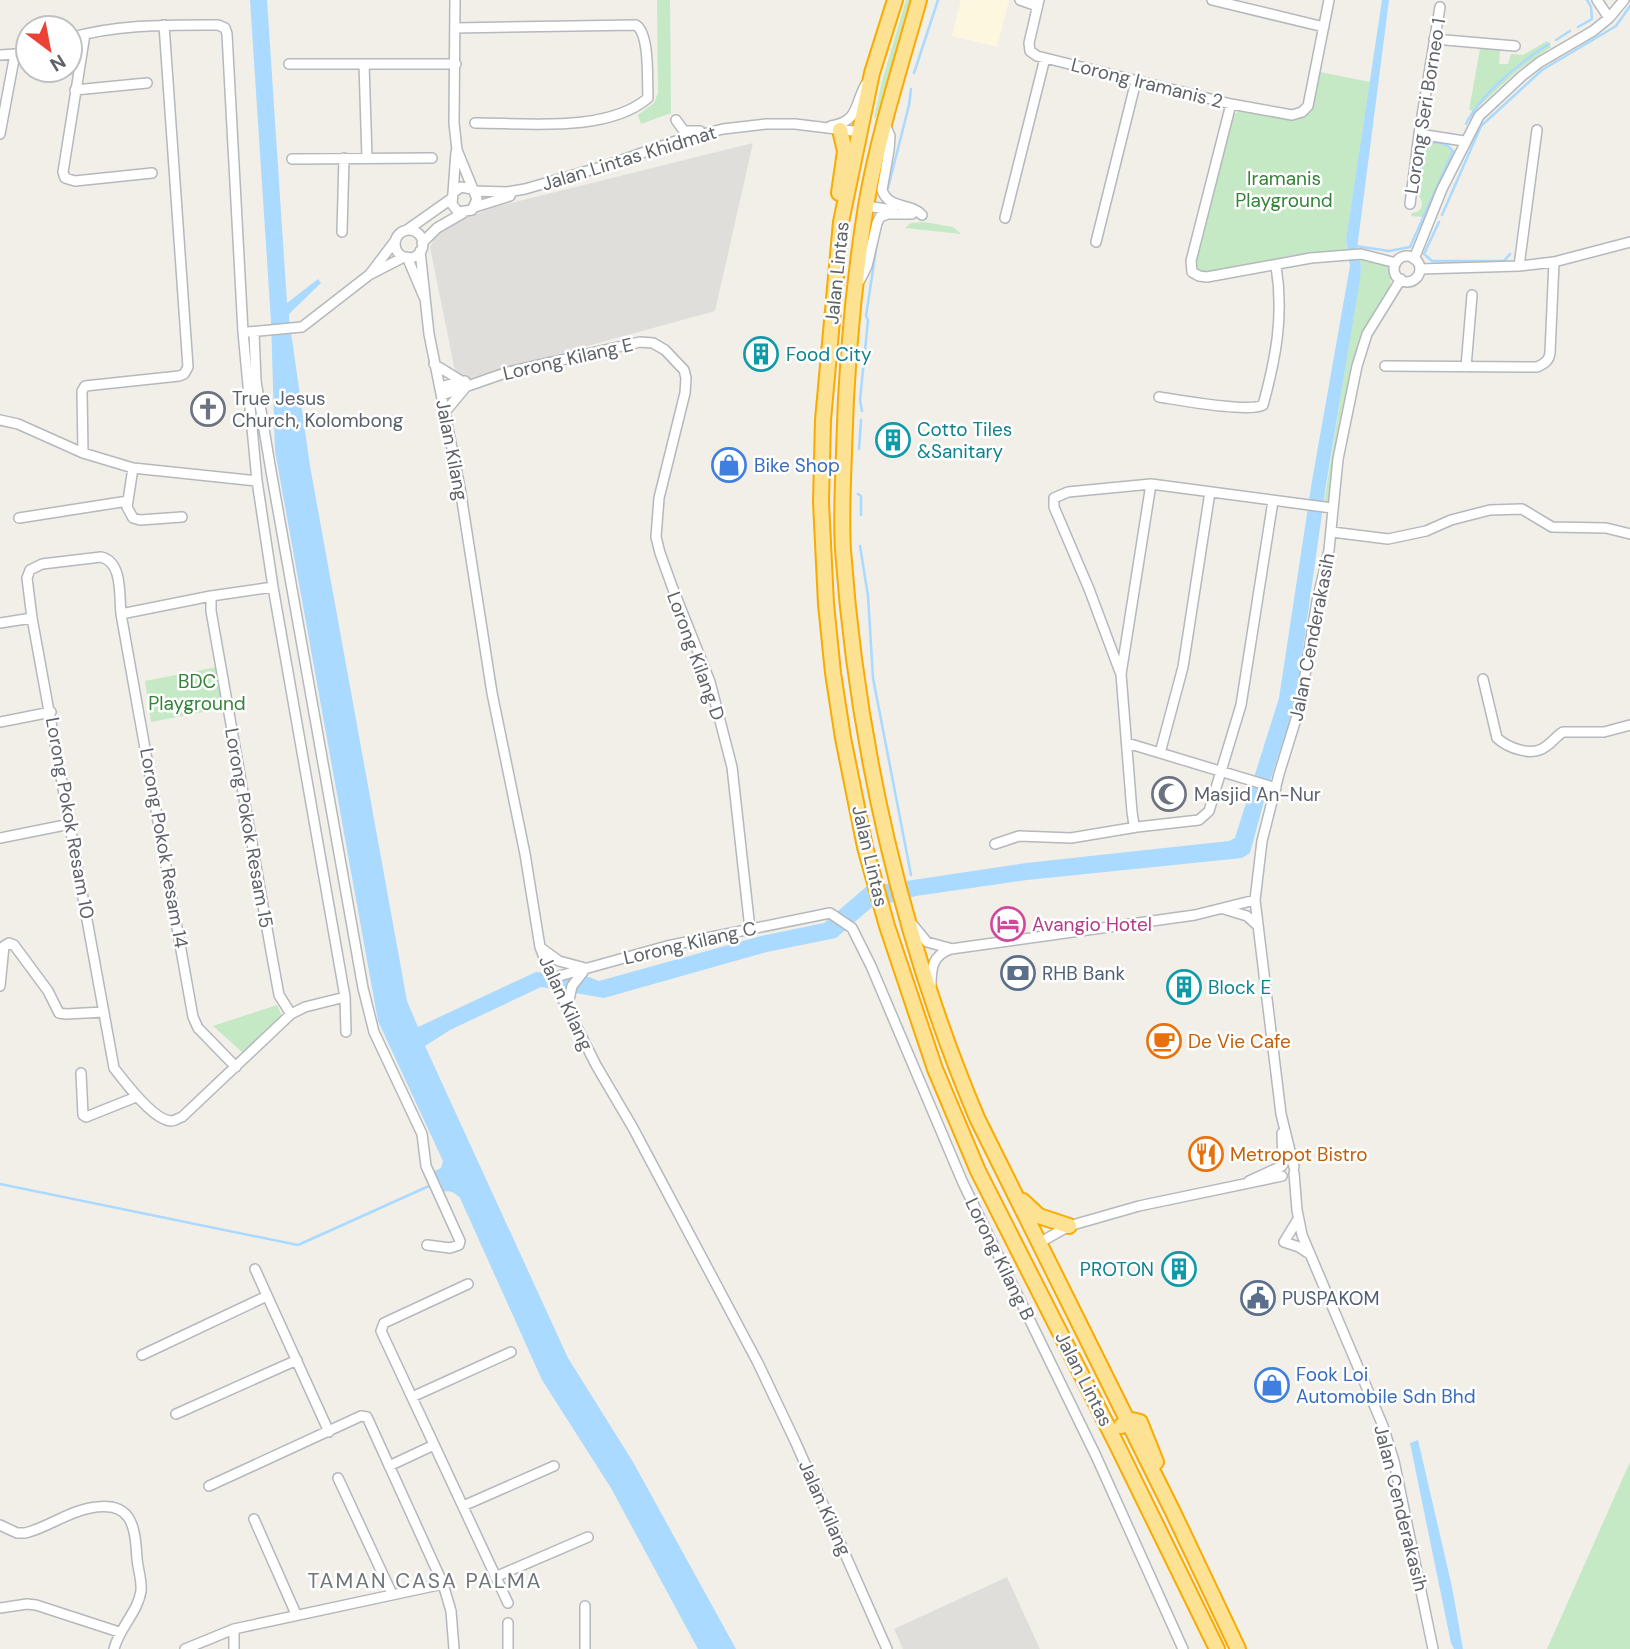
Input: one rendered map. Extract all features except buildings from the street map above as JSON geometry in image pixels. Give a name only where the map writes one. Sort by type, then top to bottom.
[{"type":"highway","name":"Jalan Lintas","points":[[895,0],[872,73],[841,222],[825,391],[821,502],[826,604],[843,738],[866,847],[899,966],[934,1069],[978,1171],[1217,1649]]},
{"type":"highway","points":[[861,132],[871,133],[876,129],[912,0]]},
{"type":"highway","name":"Jalan Lintas","points":[[919,0],[866,206],[851,315],[843,548],[863,722],[878,805],[902,901],[956,1067],[977,1118],[1127,1422]]},
{"type":"highway","points":[[833,128],[845,151],[839,189],[841,222]]},
{"type":"highway","points":[[825,391],[834,355],[851,220],[853,214],[866,206]]},
{"type":"highway","points":[[977,1118],[986,1158],[986,1166],[978,1171]]},
{"type":"highway","points":[[1013,1189],[1039,1216],[1069,1226]]},
{"type":"highway","points":[[1028,1270],[1031,1253],[1039,1243]]},
{"type":"highway","points":[[1116,1443],[1116,1432],[1127,1422],[1136,1420],[1144,1430],[1172,1500],[1173,1512],[1238,1649]]},
{"type":"street","points":[[454,0],[454,123],[457,150],[477,199],[475,207]]},
{"type":"street","points":[[1020,0],[1038,3]]},
{"type":"street","points":[[1212,0],[1324,27],[1329,0]]},
{"type":"street","points":[[1597,0],[1609,18]]},
{"type":"street","points":[[1414,259],[1464,141],[1479,117],[1522,76],[1609,18],[1624,0]]},
{"type":"street","name":"Lorong Iramanis 2","points":[[1038,3],[1029,43],[1030,51],[1045,58],[1231,104],[1292,116],[1308,106],[1324,27]]},
{"type":"street","name":"Lorong Seri Borneo 1","points":[[1410,204],[1440,7]]},
{"type":"street","points":[[152,173],[75,181],[65,178],[63,172],[85,34],[218,24],[225,28],[227,34],[243,332],[257,481],[345,997],[346,1032]]},
{"type":"street","points":[[455,28],[636,25],[641,27],[645,37],[648,97],[631,110],[564,124],[475,123]]},
{"type":"street","points":[[83,453],[82,391],[85,386],[179,376],[184,374],[188,367],[164,26]]},
{"type":"street","points":[[1434,40],[1515,46]]},
{"type":"street","points":[[1006,218],[1045,58]]},
{"type":"street","points":[[0,134],[14,59]]},
{"type":"street","points":[[289,64],[456,64]]},
{"type":"street","points":[[364,64],[367,158]]},
{"type":"street","points":[[833,128],[854,114],[860,93],[872,73]]},
{"type":"street","points":[[1096,242],[1136,81]]},
{"type":"street","points":[[75,90],[147,83]]},
{"type":"street","points":[[1231,104],[1191,261],[1192,272],[1208,277],[1311,258],[1361,254],[1396,263],[1405,257],[1414,259],[1420,269]]},
{"type":"street","points":[[676,120],[684,131],[723,129]]},
{"type":"street","name":"Jalan Lintas Khidmat","points":[[473,190],[507,192],[525,189],[608,165],[676,141],[723,129],[766,124],[861,132]]},
{"type":"street","points":[[885,124],[890,136],[883,196],[894,204],[916,208],[922,215]]},
{"type":"street","points":[[1519,266],[1537,130]]},
{"type":"street","points":[[1419,134],[1464,141]]},
{"type":"street","points":[[457,150],[452,196],[454,209],[463,213]]},
{"type":"street","points":[[342,232],[344,158]]},
{"type":"street","points":[[292,159],[432,158]]},
{"type":"street","points":[[369,275],[402,232],[461,187],[473,190]]},
{"type":"street","points":[[243,332],[295,329],[308,324],[369,275],[416,255],[437,228],[475,207],[525,189]]},
{"type":"street","points":[[855,288],[867,266],[880,217],[888,214],[912,214],[866,206]]},
{"type":"street","points":[[407,230],[418,233],[421,247]]},
{"type":"street","points":[[395,241],[396,250],[406,257]]},
{"type":"street","points":[[1420,269],[1519,266],[1554,262],[1630,242]]},
{"type":"street","name":"Jalan Kilang","points":[[421,247],[424,299],[434,364],[471,553],[495,706],[509,766],[540,947],[567,1009],[758,1363],[887,1649]]},
{"type":"street","name":"Jalan Kilang","points":[[406,257],[424,299]]},
{"type":"street","points":[[1385,366],[1537,367],[1547,361],[1550,353],[1554,262]]},
{"type":"street","points":[[1396,263],[1395,273],[1408,281],[1414,279],[1420,269]]},
{"type":"street","points":[[1159,397],[1233,407],[1259,408],[1263,405],[1275,354],[1281,308],[1276,266]]},
{"type":"street","name":"Jalan Cenderakasih","points":[[1401,279],[1374,320],[1362,348],[1329,508],[1332,532],[1317,601],[1300,706],[1274,787],[1262,841],[1255,900],[1287,1170],[1297,1214],[1302,1235],[1383,1426],[1394,1461],[1433,1649]]},
{"type":"street","points":[[1466,367],[1472,295]]},
{"type":"street","points":[[254,331],[256,381],[363,988],[374,1032],[422,1134],[426,1166],[460,1241],[459,1245],[450,1248],[427,1245]]},
{"type":"street","name":"Lorong Kilang E","points":[[441,391],[558,360],[647,342],[660,346],[676,359],[684,370],[686,385]]},
{"type":"street","points":[[434,364],[466,384],[445,412]]},
{"type":"street","name":"Lorong Kilang D","points":[[686,385],[659,498],[656,537],[673,589],[710,682],[733,767],[750,929]]},
{"type":"street","points":[[0,420],[18,424],[83,453],[133,468],[257,481]]},
{"type":"street","points":[[133,468],[127,507],[133,518],[141,520],[182,517]]},
{"type":"street","points":[[1121,674],[1054,506],[1054,498],[1068,492],[1151,484],[1329,508]]},
{"type":"street","points":[[1137,827],[1134,825],[1132,812],[1121,674],[1151,484]]},
{"type":"street","points":[[1160,753],[1186,655],[1210,492]]},
{"type":"street","points":[[19,518],[128,501]]},
{"type":"street","points":[[995,844],[1019,836],[1071,838],[1205,817],[1241,705],[1273,501]]},
{"type":"street","points":[[1332,532],[1388,538],[1426,531],[1451,520],[1490,510],[1522,509],[1552,527],[1606,528],[1630,534]]},
{"type":"street","name":"Lorong Pokok Resam 10","points":[[109,559],[101,557],[42,564],[30,570],[27,578],[114,1068],[136,1097],[171,1121],[182,1117],[236,1067]]},
{"type":"street","name":"Lorong Pokok Resam 14","points":[[109,559],[117,571],[121,614],[194,1017],[198,1028],[236,1067]]},
{"type":"street","points":[[121,614],[273,587]]},
{"type":"street","name":"Lorong Pokok Resam 15","points":[[211,596],[213,625],[279,995],[291,1014]]},
{"type":"street","points":[[0,623],[32,618]]},
{"type":"street","points":[[1483,679],[1497,738],[1504,744],[1527,751],[1542,750],[1563,732],[1604,732],[1630,725]]},
{"type":"street","points":[[0,722],[51,712]]},
{"type":"street","points":[[1126,743],[1274,787]]},
{"type":"street","points":[[0,838],[70,824]]},
{"type":"street","points":[[931,992],[931,969],[943,951],[1224,909],[1255,900]]},
{"type":"street","points":[[902,901],[911,923],[924,940],[951,949]]},
{"type":"street","points":[[1224,909],[1247,916],[1257,925]]},
{"type":"street","name":"Lorong Kilang C","points":[[552,978],[667,946],[830,913]]},
{"type":"street","name":"Lorong Kilang B","points":[[830,913],[852,928],[871,966],[963,1183],[1096,1456],[1183,1649]]},
{"type":"street","points":[[0,986],[4,946],[9,943],[14,945],[48,991],[59,1013],[104,1012]]},
{"type":"street","points":[[540,947],[559,961],[588,968]]},
{"type":"street","points":[[567,1009],[572,986],[578,976],[588,968]]},
{"type":"street","points":[[236,1067],[291,1014],[305,1007],[345,997]]},
{"type":"street","points":[[81,1073],[83,1115],[86,1117],[136,1097]]},
{"type":"street","points":[[1039,1243],[1069,1226],[1163,1201],[1238,1186],[1287,1170]]},
{"type":"street","points":[[1297,1214],[1284,1242],[1299,1247],[1310,1255]]},
{"type":"street","points":[[255,1269],[329,1432]]},
{"type":"street","points":[[468,1284],[384,1323],[381,1331],[508,1603]]},
{"type":"street","points":[[142,1355],[267,1296]]},
{"type":"street","points":[[412,1397],[510,1352]]},
{"type":"street","points":[[176,1415],[297,1360]]},
{"type":"street","points":[[209,1486],[364,1415],[443,1584],[451,1611],[454,1649]]},
{"type":"street","points":[[389,1466],[434,1445]]},
{"type":"street","points":[[463,1506],[554,1466]]},
{"type":"street","points":[[338,1478],[392,1594]]},
{"type":"street","points":[[0,1525],[25,1533],[91,1508],[112,1508],[128,1515],[138,1542],[141,1590],[135,1608],[119,1632],[114,1649]]},
{"type":"street","points":[[254,1519],[296,1614]]},
{"type":"street","points":[[495,1577],[588,1537]]},
{"type":"street","points":[[185,1649],[234,1629],[443,1584]]},
{"type":"street","points":[[0,1608],[36,1605],[119,1632]]},
{"type":"street","points":[[585,1606],[585,1649]]},
{"type":"street","points":[[508,1623],[508,1649]]},
{"type":"street","points":[[234,1629],[234,1649]]},
{"type":"shaded area","points":[[961,0],[1009,0],[997,47],[952,36]]},
{"type":"shaded area","points":[[753,143],[715,311],[467,379],[455,371],[430,247],[435,236],[460,220],[495,207]]},
{"type":"shaded area","points":[[1007,1577],[1040,1649],[903,1649],[894,1629]]},
{"type":"green space","points":[[657,0],[670,0],[671,113],[641,124],[638,115],[654,103],[658,93]]},
{"type":"green space","points":[[906,0],[910,0],[874,118],[882,81]]},
{"type":"green space","points":[[1547,41],[1551,47],[1517,71],[1474,111],[1469,110],[1480,49],[1500,48],[1499,64],[1508,64],[1511,54],[1523,55]]},
{"type":"green space","name":"Iramanis Playground","points":[[1320,72],[1370,82],[1346,240],[1347,250],[1207,272],[1199,271],[1194,263],[1231,116],[1243,109],[1297,120],[1312,106]]},
{"type":"green space","points":[[1431,143],[1445,145],[1452,151],[1423,217],[1411,216],[1422,206],[1418,195],[1425,149]]},
{"type":"green space","points":[[924,222],[953,227],[961,234],[905,228],[911,223]]},
{"type":"green space","points":[[1359,259],[1386,264],[1391,271],[1391,280],[1383,301],[1360,339],[1352,367],[1329,503],[1324,503],[1361,267]]},
{"type":"green space","name":"BDC Playground","points":[[217,667],[224,708],[151,722],[145,681]]},
{"type":"green space","points":[[277,1005],[282,1016],[242,1052],[213,1026]]},
{"type":"green space","points":[[1630,1462],[1630,1649],[1547,1649]]},
{"type":"water","points":[[250,0],[267,0],[287,303],[318,279],[321,283],[289,314],[289,318],[310,466],[407,1001],[418,1027],[536,972],[589,977],[599,981],[761,936],[824,923],[866,887],[1026,863],[1229,841],[1235,838],[1279,698],[1312,481],[1350,266],[1346,240],[1382,0],[1389,0],[1357,249],[1361,267],[1360,279],[1326,485],[1295,705],[1250,853],[1242,858],[1027,880],[916,896],[871,908],[836,938],[767,952],[604,998],[541,987],[450,1030],[425,1046],[568,1358],[633,1462],[736,1649],[698,1649],[611,1488],[542,1380],[460,1198],[447,1191],[433,1195],[424,1176],[441,1168],[443,1161],[378,1021],[275,451],[271,321]]},
{"type":"water","points":[[1418,1440],[1452,1587],[1463,1649],[1454,1649],[1451,1643],[1410,1443]]},
{"type":"waterway","points":[[914,73],[938,0]]},
{"type":"waterway","points":[[1578,27],[1592,19],[1587,0]]},
{"type":"waterway","points":[[1442,215],[1481,126],[1542,70],[1616,26],[1630,6]]},
{"type":"waterway","points":[[1556,40],[1570,31]]},
{"type":"waterway","points":[[1466,124],[1481,101],[1502,80],[1549,44]]},
{"type":"waterway","points":[[888,188],[911,89]]},
{"type":"waterway","points":[[1356,246],[1389,251],[1410,247],[1453,151],[1448,146],[1441,143],[1425,145],[1418,193]]},
{"type":"waterway","points":[[1439,222],[1424,254],[1432,261],[1504,261],[1510,254]]},
{"type":"waterway","points":[[862,411],[860,400],[868,320],[866,316],[878,236]]},
{"type":"waterway","points":[[859,449],[861,420]]},
{"type":"waterway","points":[[858,494],[861,496],[861,515]]},
{"type":"waterway","points":[[860,546],[868,596],[873,678],[911,875]]},
{"type":"waterway","points":[[0,1184],[298,1245],[429,1186]]},
{"type":"place","name":"Food City","points":[[761,354]]},
{"type":"place","name":"True Jesus Church, Kolombong","points":[[208,409]]},
{"type":"place","name":"Cotto Tiles &Sanitary","points":[[893,440]]},
{"type":"place","name":"Bike Shop","points":[[729,465]]},
{"type":"place","name":"Masjid An-Nur","points":[[1169,794]]},
{"type":"place","name":"Avangio Hotel","points":[[1008,924]]},
{"type":"place","name":"RHB Bank","points":[[1018,973]]},
{"type":"place","name":"Block E","points":[[1184,987]]},
{"type":"place","name":"De Vie Cafe","points":[[1164,1041]]},
{"type":"place","name":"Metropot Bistro","points":[[1206,1154]]},
{"type":"place","name":"PROTON","points":[[1179,1269]]},
{"type":"place","name":"PUSPAKOM","points":[[1258,1298]]},
{"type":"place","name":"Fook Loi Automobile Sdn Bhd","points":[[1272,1385]]},
{"type":"district","name":"TAMAN CASA PALMA","points":[[425,1581]]}]
